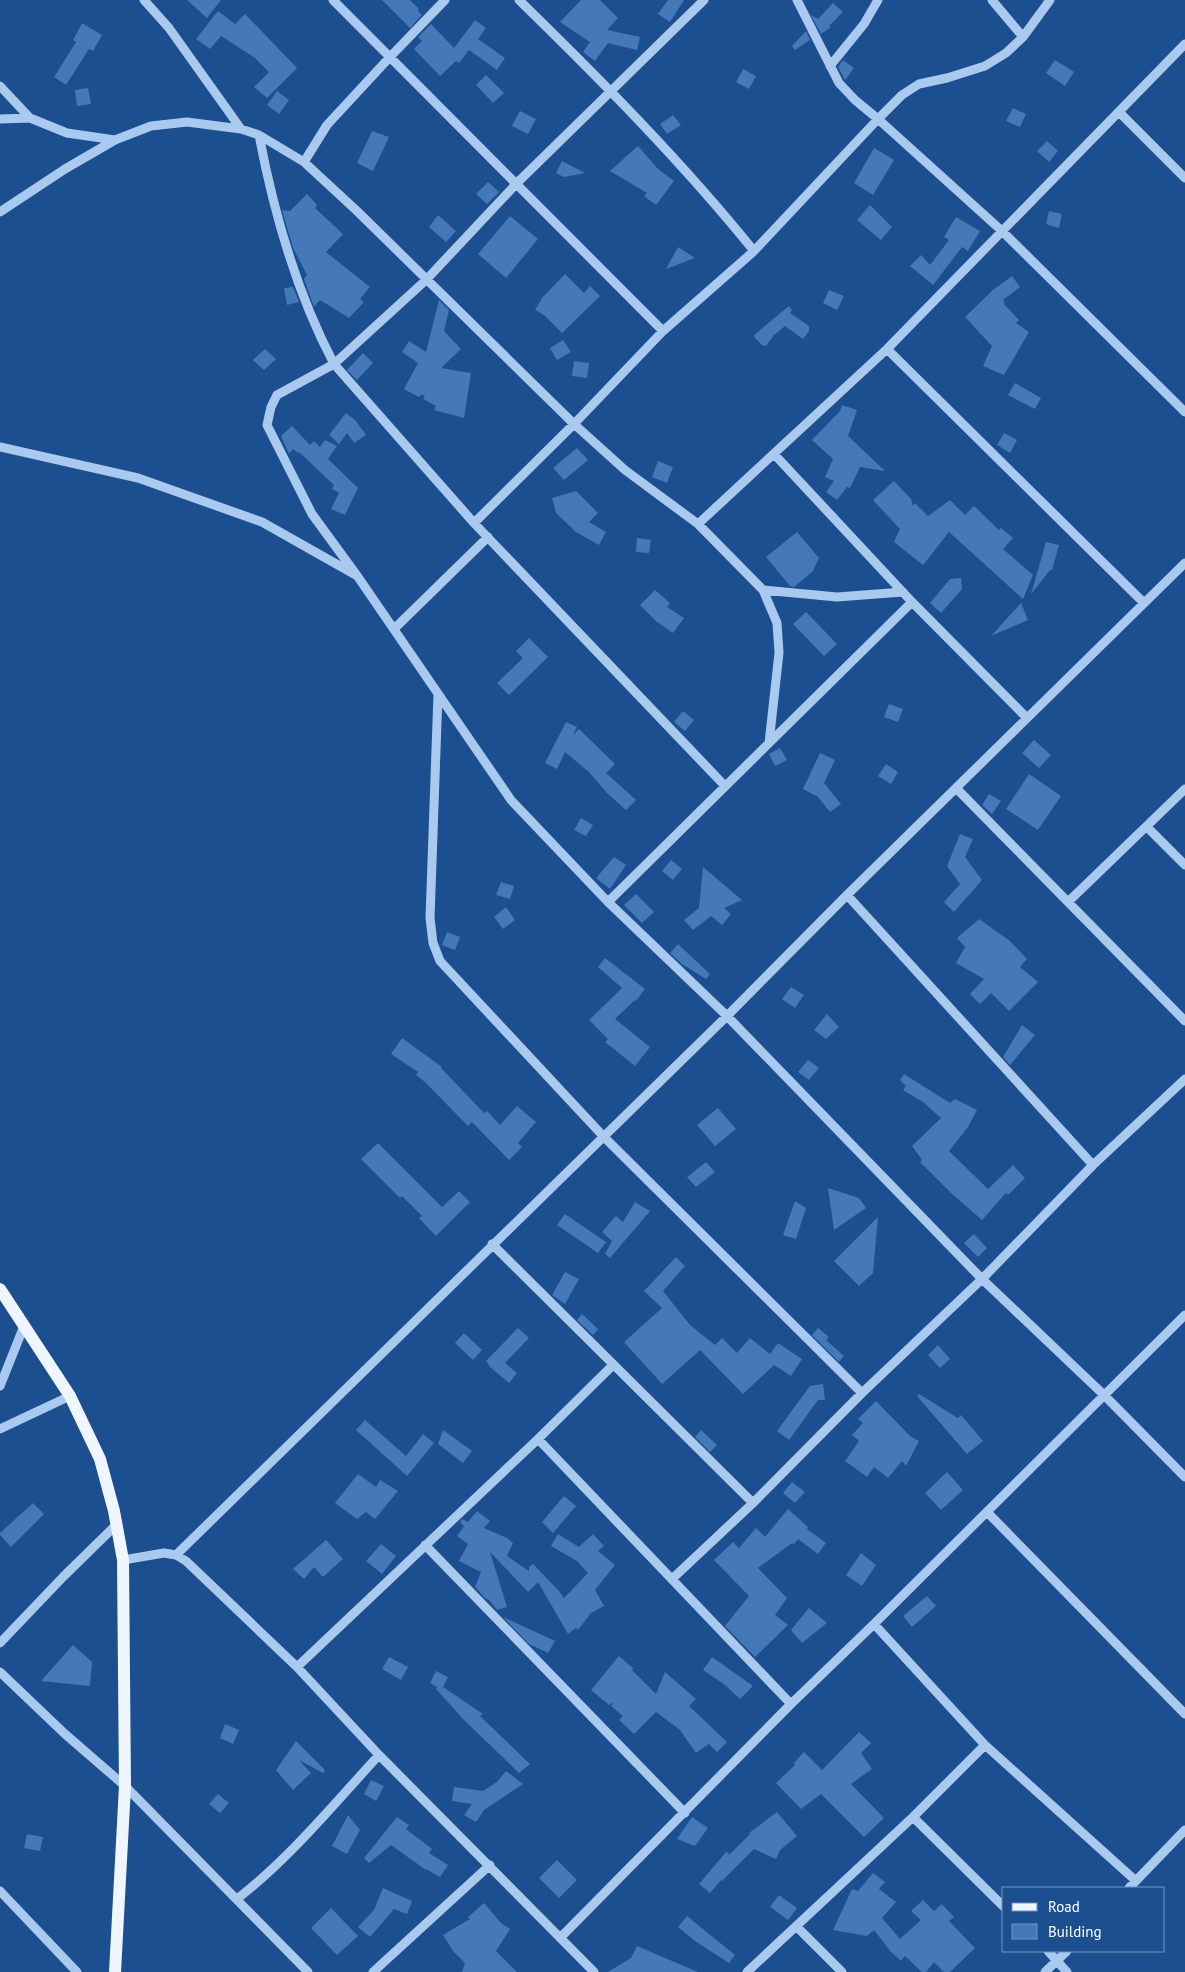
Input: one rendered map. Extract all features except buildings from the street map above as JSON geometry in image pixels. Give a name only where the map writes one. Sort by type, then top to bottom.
[{"type":"main road","points":[[0,1289],[70,1396],[100,1459],[123,1560],[125,1615],[125,1786],[115,1972]]},
{"type":"street","points":[[144,0],[168,28],[241,128]]},
{"type":"street","points":[[333,0],[662,331]]},
{"type":"street","points":[[304,162],[328,125],[445,0]]},
{"type":"street","points":[[519,0],[611,90],[717,205],[754,251]]},
{"type":"street","points":[[703,0],[516,183],[426,280],[334,364],[277,395],[271,407],[267,425],[312,514],[358,577],[511,800],[608,902],[727,1016],[982,1279],[1104,1395],[1185,1477]]},
{"type":"street","points":[[797,0],[839,83],[855,100],[1002,231],[1185,412]]},
{"type":"street","points":[[830,66],[864,24],[878,0]]},
{"type":"street","points":[[992,0],[1023,37]]},
{"type":"street","points":[[474,523],[574,424],[662,331],[754,251],[902,95],[919,84],[947,78],[985,66],[1006,53],[1023,37],[1050,0]]},
{"type":"street","points":[[698,524],[886,349],[1185,44]]},
{"type":"street","points":[[0,86],[30,118],[67,134],[115,140]]},
{"type":"street","points":[[1119,112],[1185,178]]},
{"type":"street","points":[[0,119],[30,118]]},
{"type":"street","points":[[0,212],[65,169],[115,140],[151,126],[187,122],[241,128],[259,135],[304,162],[356,210],[574,424],[625,470],[698,524],[763,590],[777,623],[779,653],[769,743]]},
{"type":"street","points":[[259,135],[268,181],[292,266],[319,336],[334,364],[474,523],[725,786]]},
{"type":"street","points":[[886,349],[1144,603]]},
{"type":"street","points":[[0,447],[138,478],[262,522],[358,577]]},
{"type":"street","points":[[774,454],[912,602],[1027,718]]},
{"type":"street","points":[[394,630],[488,537]]},
{"type":"street","points":[[176,1555],[492,1244],[604,1137],[1185,563]]},
{"type":"street","points":[[763,590],[837,597],[903,592]]},
{"type":"street","points":[[608,902],[912,602]]},
{"type":"street","points":[[438,694],[430,918],[433,943],[440,962],[604,1137],[862,1393]]},
{"type":"street","points":[[956,788],[1185,1022]]},
{"type":"street","points":[[1068,902],[1185,789]]},
{"type":"street","points":[[1147,827],[1185,865]]},
{"type":"street","points":[[847,895],[1093,1165]]},
{"type":"street","points":[[672,1579],[753,1503],[862,1393],[982,1279],[1093,1165],[1185,1079]]},
{"type":"street","points":[[492,1244],[753,1503]]},
{"type":"street","points":[[560,1938],[791,1704],[1185,1315]]},
{"type":"street","points":[[0,1386],[24,1326]]},
{"type":"street","points":[[297,1667],[538,1439],[613,1365]]},
{"type":"street","points":[[0,1429],[70,1396]]},
{"type":"street","points":[[538,1439],[791,1704]]},
{"type":"street","points":[[987,1512],[1185,1714]]},
{"type":"street","points":[[0,1643],[116,1525]]},
{"type":"street","points":[[425,1545],[685,1813]]},
{"type":"street","points":[[123,1560],[164,1553],[176,1555],[186,1561],[297,1667],[380,1755],[594,1972]]},
{"type":"street","points":[[874,1624],[985,1745],[1132,1885],[1185,1830]]},
{"type":"street","points":[[0,1672],[65,1734],[125,1786],[308,1972]]},
{"type":"street","points":[[747,1972],[913,1817],[985,1745]]},
{"type":"street","points":[[237,1899],[262,1879],[291,1850],[380,1755]]},
{"type":"street","points":[[913,1817],[1002,1905]]},
{"type":"street","points":[[373,1972],[490,1865]]},
{"type":"street","points":[[0,1892],[77,1972]]},
{"type":"street","points":[[796,1926],[842,1972]]},
{"type":"street","points":[[1049,1952],[1068,1972]]},
{"type":"street","points":[[1045,1972],[1066,1952]]}]
